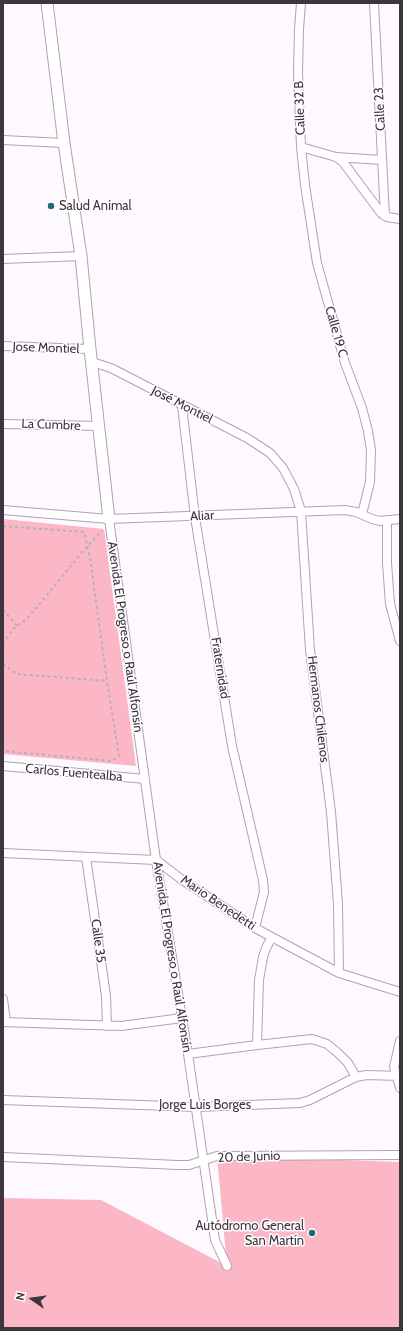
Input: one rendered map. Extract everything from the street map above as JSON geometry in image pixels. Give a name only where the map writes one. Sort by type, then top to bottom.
[{"type":"street","name":"Avenida El Progreso o Raúl Alfonsín","points":[[47,3],[64,143],[81,256],[90,350],[110,522],[156,860],[188,1054],[215,1240],[228,1266]]},
{"type":"street","name":"Calle 32 B","points":[[301,3],[298,73],[302,147],[336,157],[343,162],[375,206],[385,216]]},
{"type":"street","name":"Calle 23","points":[[374,3],[385,216]]},
{"type":"street","points":[[3,140],[64,143]]},
{"type":"street","name":"Calle 19 C","points":[[302,147],[305,185],[317,262],[345,363],[362,408],[368,431],[371,450],[370,482],[362,514]]},
{"type":"street","points":[[336,157],[382,160]]},
{"type":"street","points":[[385,216],[400,219]]},
{"type":"street","points":[[3,259],[81,256]]},
{"type":"street","name":"Jose Montiel","points":[[3,346],[90,350]]},
{"type":"street","name":"José Montiel","points":[[92,362],[111,368],[182,406],[247,438],[270,453]]},
{"type":"street","name":"Fraternidad","points":[[182,406],[195,517],[232,746],[263,880],[264,892],[255,928]]},
{"type":"street","name":"La Cumbre","points":[[3,424],[99,426]]},
{"type":"street","name":"Hermanos Chilenos","points":[[270,453],[283,468],[294,489],[301,511],[310,650],[332,827],[338,904],[339,973]]},
{"type":"street","name":"Aliar","points":[[3,510],[110,522],[301,511],[345,510],[356,512],[372,519],[400,519]]},
{"type":"street","points":[[387,520],[387,563],[390,604],[400,642]]},
{"type":"street","name":"Carlos Fuentealba","points":[[3,766],[145,779]]},
{"type":"street","points":[[3,853],[156,860]]},
{"type":"street","name":"Calle 35","points":[[86,857],[106,996],[107,1026]]},
{"type":"street","name":"Mario Benedetti","points":[[156,860],[255,928],[339,973],[400,992]]},
{"type":"street","points":[[258,1045],[259,980],[263,957],[272,937]]},
{"type":"street","points":[[3,999],[5,1022],[121,1026],[182,1018]]},
{"type":"street","points":[[188,1054],[306,1040],[320,1041],[338,1053],[348,1063],[356,1077]]},
{"type":"street","points":[[400,1041],[394,1067],[398,1075],[400,1088]]},
{"type":"street","name":"Jorge Luis Borges","points":[[3,1100],[196,1107],[300,1103],[310,1100],[356,1077],[366,1075],[398,1075]]},
{"type":"street","name":"20 de Junio","points":[[3,1157],[189,1165],[217,1156],[400,1154]]},
{"type":"path","points":[[3,644],[13,629],[27,619],[110,522]]},
{"type":"path","points":[[3,526],[84,532],[88,546],[119,756],[112,761],[3,751]]},
{"type":"path","points":[[3,610],[18,626]]},
{"type":"path","points":[[3,664],[17,674],[107,681]]},
{"type":"shaded area","points":[[3,519],[104,529],[136,766],[3,754]]},
{"type":"shaded area","name":"Autódromo General San Martín","points":[[217,1156],[400,1162],[400,1328],[3,1328],[3,1198],[101,1200],[227,1266]]},
{"type":"place","name":"Salud Animal","points":[[51,206]]},
{"type":"place","name":"Autódromo General San Martín","points":[[312,1233]]}]
